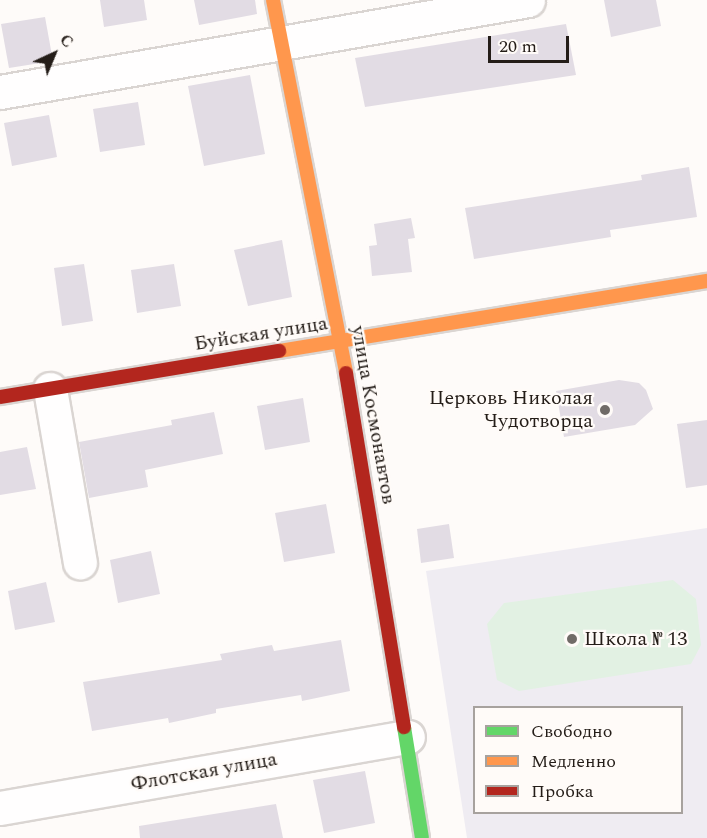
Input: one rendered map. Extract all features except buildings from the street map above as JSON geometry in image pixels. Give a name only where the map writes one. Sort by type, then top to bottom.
[{"type":"street","name":"улица Космонавтов","points":[[273,0],[341,341],[408,737],[422,838]]},
{"type":"street","points":[[0,92],[282,46],[528,0]]},
{"type":"street","name":"Буйская улица","points":[[0,397],[707,281]]},
{"type":"street","points":[[50,389],[81,562]]},
{"type":"street","name":"Флотская улица","points":[[0,808],[408,737]]},
{"type":"shaded area","name":"Школа № 13","points":[[707,528],[707,838],[467,838],[426,571]]},
{"type":"green space","points":[[673,580],[696,599],[701,645],[691,664],[519,691],[497,680],[487,624],[504,603]]},
{"type":"traffic: fast","points":[[404,727],[422,838]]},
{"type":"traffic: slow","points":[[273,0],[346,373]]},
{"type":"traffic: slow","points":[[279,351],[707,281]]},
{"type":"traffic: jam","points":[[0,397],[279,351]]},
{"type":"traffic: jam","points":[[346,373],[404,727]]},
{"type":"place","name":"Церковь Николая Чудотворца","points":[[605,410]]},
{"type":"place","name":"Школа № 13","points":[[572,639]]}]
